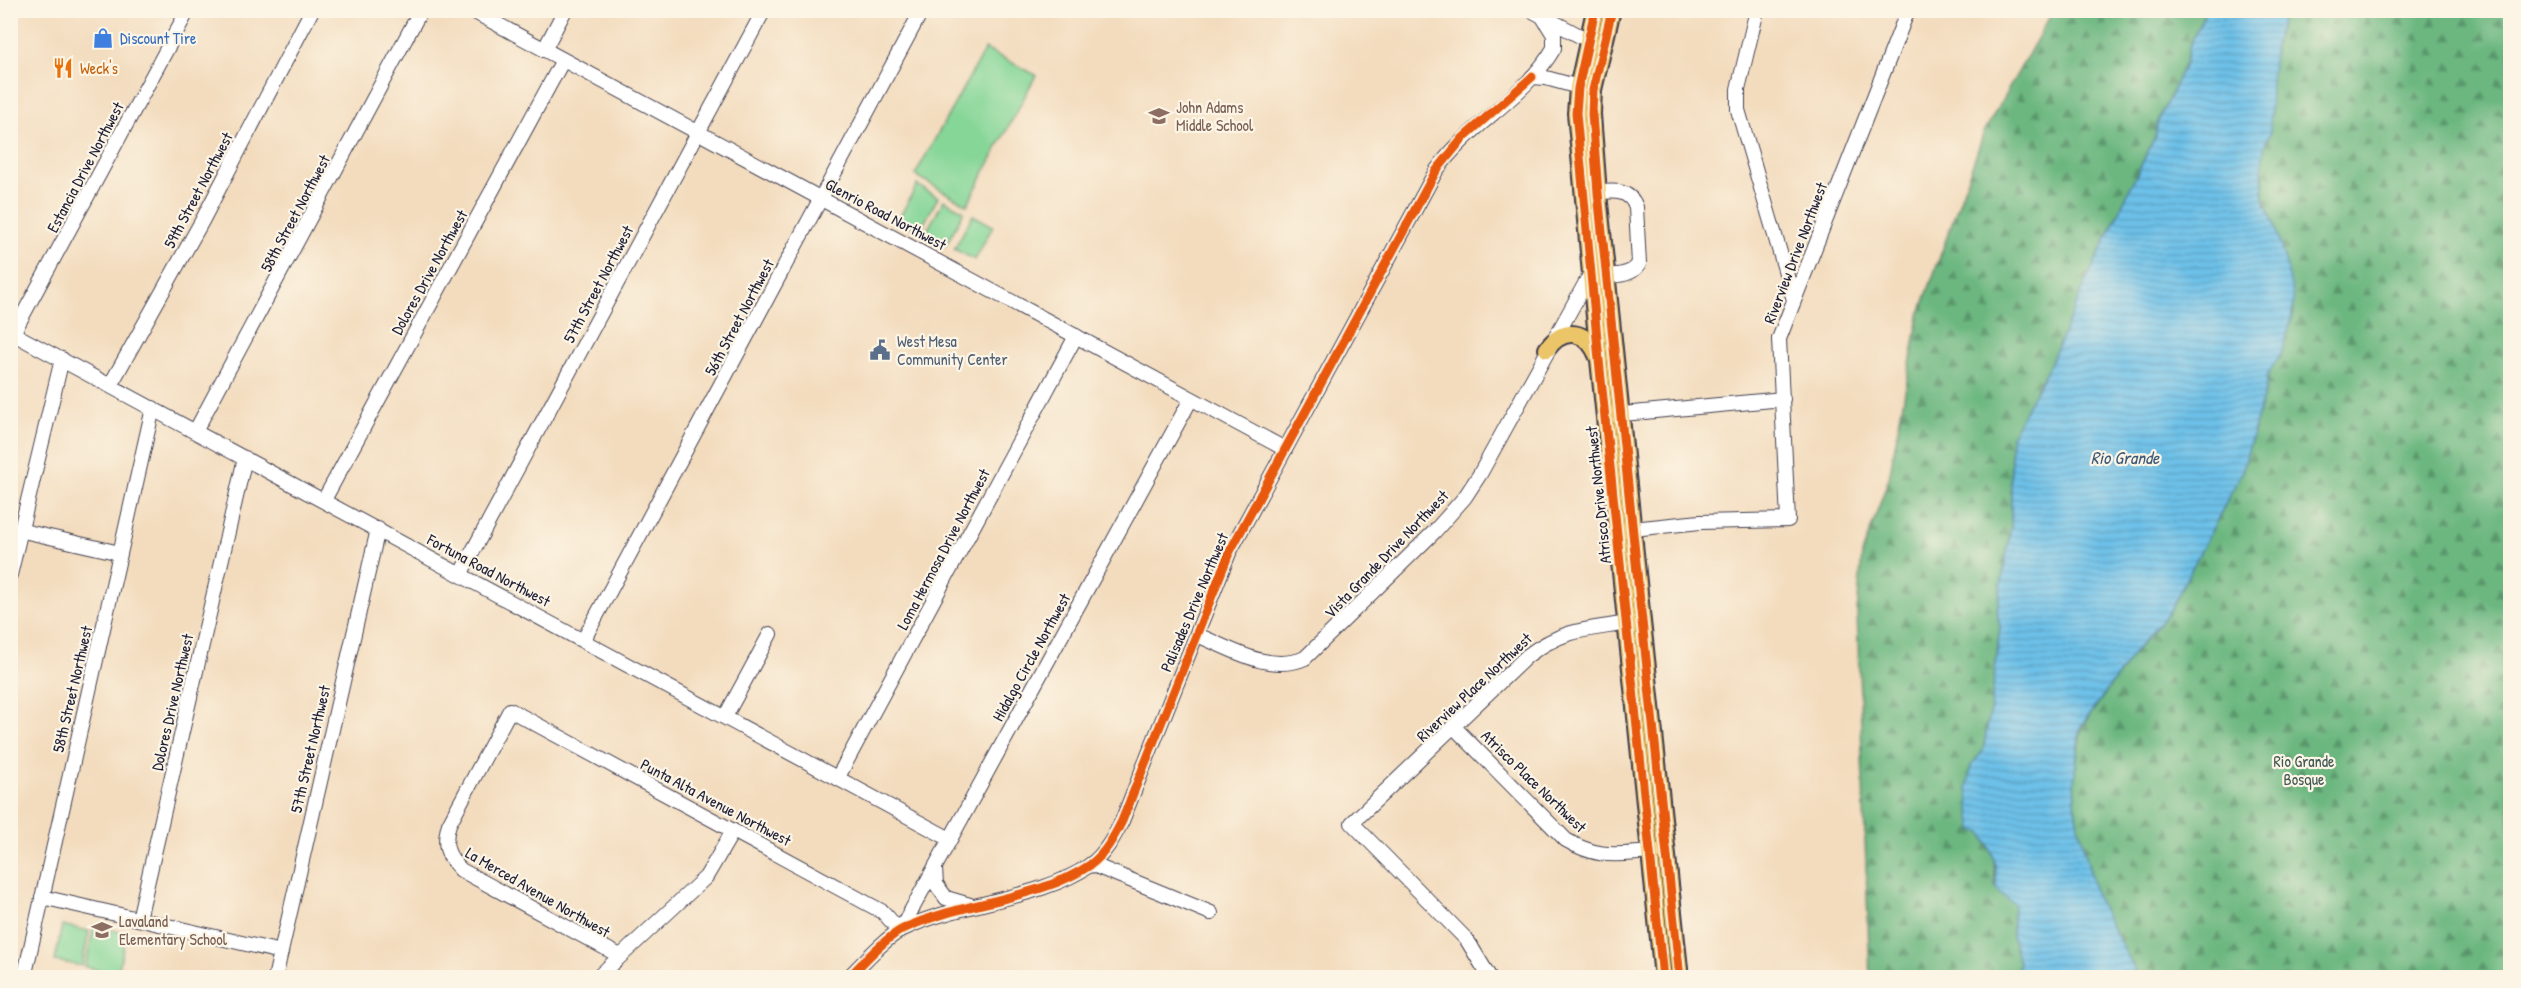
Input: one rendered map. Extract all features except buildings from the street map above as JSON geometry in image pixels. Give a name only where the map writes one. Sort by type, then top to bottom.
[{"type":"main road","name":"Atrisco Drive Northwest","points":[[1595,10],[1595,44],[1585,89],[1576,112],[1608,276],[1622,414],[1625,530],[1634,622],[1650,852],[1663,978]]},
{"type":"main road","name":"Atrisco Drive Northwest","points":[[1595,44],[1612,10]]},
{"type":"main road","name":"Atrisco Drive Northwest","points":[[1590,193],[1591,273],[1599,360],[1605,416],[1625,530]]},
{"type":"main road","points":[[1547,350],[1559,337],[1578,335],[1589,342],[1599,360]]},
{"type":"main road","name":"Atrisco Drive Northwest","points":[[1634,622],[1667,851],[1680,978]]},
{"type":"street","name":"Estancia Drive Northwest","points":[[11,335],[188,10]]},
{"type":"street","name":"59th Street Northwest","points":[[111,384],[202,221],[312,10]]},
{"type":"street","name":"58th Street Northwest","points":[[196,430],[421,10]]},
{"type":"street","name":"Glenrio Road Northwest","points":[[471,10],[1285,449]]},
{"type":"street","points":[[544,50],[566,10]]},
{"type":"street","name":"57th Street Northwest","points":[[461,573],[764,10]]},
{"type":"street","name":"56th Street Northwest","points":[[584,639],[922,10]]},
{"type":"street","points":[[1758,10],[1738,89],[1738,110],[1794,300]]},
{"type":"street","name":"Riverview Drive Northwest","points":[[1625,530],[1700,522],[1788,520],[1779,339],[1908,10]]},
{"type":"street","points":[[1537,14],[1595,44]]},
{"type":"street","name":"Palisades Drive Northwest","points":[[848,978],[900,931],[937,916],[1052,884],[1091,864],[1112,840],[1122,821],[1229,553],[1436,171],[1463,138],[1533,77],[1554,48],[1554,35],[1537,14]]},
{"type":"street","name":"Dolores Drive Northwest","points":[[324,500],[563,60]]},
{"type":"street","points":[[1533,77],[1546,78],[1585,89]]},
{"type":"street","points":[[1590,193],[1625,192],[1634,201],[1639,264],[1629,273],[1608,276],[1591,273]]},
{"type":"street","name":"Vista Grande Drive Northwest","points":[[1197,635],[1268,663],[1291,663],[1310,654],[1434,532],[1465,497],[1591,273]]},
{"type":"street","name":"Fortuna Road Northwest","points":[[11,335],[111,384],[950,839]]},
{"type":"street","name":"Loma Hermosa Drive Northwest","points":[[838,777],[1076,336]]},
{"type":"street","points":[[10,575],[16,529],[62,358]]},
{"type":"street","name":"Hidalgo Circle Northwest","points":[[900,931],[1191,399]]},
{"type":"street","points":[[1605,416],[1783,399]]},
{"type":"street","name":"58th Street Northwest","points":[[24,978],[153,408]]},
{"type":"street","name":"Dolores Drive Northwest","points":[[139,919],[245,458]]},
{"type":"street","points":[[16,529],[120,553]]},
{"type":"street","name":"57th Street Northwest","points":[[274,978],[378,529]]},
{"type":"street","name":"Riverview Place Northwest","points":[[1490,978],[1467,940],[1352,823],[1527,656],[1542,645],[1570,632],[1634,622]]},
{"type":"street","points":[[725,717],[770,633]]},
{"type":"street","name":"Punta Alta Avenue Northwest","points":[[446,851],[445,838],[449,824],[510,710],[883,912],[900,931]]},
{"type":"street","name":"Atrisco Place Northwest","points":[[1454,727],[1566,840],[1584,850],[1605,855],[1667,851]]},
{"type":"street","points":[[597,978],[706,878],[733,831]]},
{"type":"street","name":"La Merced Avenue Northwest","points":[[446,851],[461,870],[620,956]]},
{"type":"street","points":[[1091,864],[1211,913]]},
{"type":"street","points":[[934,869],[936,884],[946,898],[975,906]]},
{"type":"street","points":[[42,897],[281,952]]},
{"type":"green space","points":[[2053,11],[2206,11],[2189,47],[2185,64],[2157,124],[2156,134],[2088,277],[2051,362],[2011,437],[2011,527],[1997,610],[2000,627],[1991,706],[1983,751],[1971,766],[1982,832],[1994,858],[1995,885],[2006,898],[2014,903],[2012,936],[2019,962],[2018,977],[1870,978],[1857,613],[1862,554],[1889,478],[1919,316],[1984,132]]},
{"type":"green space","name":"Rio Grande Bosque","points":[[2284,11],[2510,11],[2510,977],[2139,977],[2096,897],[2076,815],[2074,781],[2081,728],[2132,655],[2169,612],[2242,472],[2267,383],[2266,378],[2272,365],[2280,357],[2294,311],[2274,223],[2264,199],[2262,157],[2275,45]]},
{"type":"green space","points":[[985,49],[1036,75],[967,205],[915,175]]},
{"type":"green space","points":[[917,185],[938,197],[920,231],[898,220]]},
{"type":"green space","points":[[944,200],[964,211],[946,245],[925,234]]},
{"type":"green space","points":[[973,215],[993,226],[975,260],[954,249]]},
{"type":"green space","points":[[62,925],[89,931],[82,966],[55,961]]},
{"type":"green space","points":[[94,926],[126,933],[118,974],[85,967]]},
{"type":"water","name":"Rio Grande","points":[[2206,11],[2284,11],[2275,45],[2271,81],[2270,135],[2263,155],[2262,174],[2265,200],[2274,223],[2293,294],[2292,316],[2280,356],[2267,375],[2267,383],[2242,472],[2169,612],[2132,655],[2080,728],[2074,781],[2076,815],[2096,897],[2139,977],[2018,977],[2019,962],[2012,936],[2014,904],[1997,888],[1992,853],[1982,833],[1973,830],[1967,789],[1971,766],[1983,751],[1991,706],[2000,627],[1997,611],[2011,527],[2011,437],[2051,362],[2088,277],[2156,134],[2157,124],[2185,64],[2189,47]]},
{"type":"cycle path","points":[[1595,10],[1578,88],[1576,113],[1599,360],[1663,978]]},
{"type":"cycle path","points":[[1612,10],[1593,90],[1592,114],[1598,193],[1680,978]]},
{"type":"cycle path","points":[[848,978],[882,945],[903,929],[925,920],[1048,886],[1090,865],[1105,850],[1122,821],[1229,553],[1436,171],[1463,138],[1532,77]]},
{"type":"place","name":"Discount Tire","points":[[103,38]]},
{"type":"place","name":"Weck's","points":[[63,68]]},
{"type":"place","name":"John Adams Middle School","points":[[1159,116]]},
{"type":"place","name":"West Mesa Community Center","points":[[880,350]]},
{"type":"place","name":"Lavaland Elementary School","points":[[102,930]]}]
